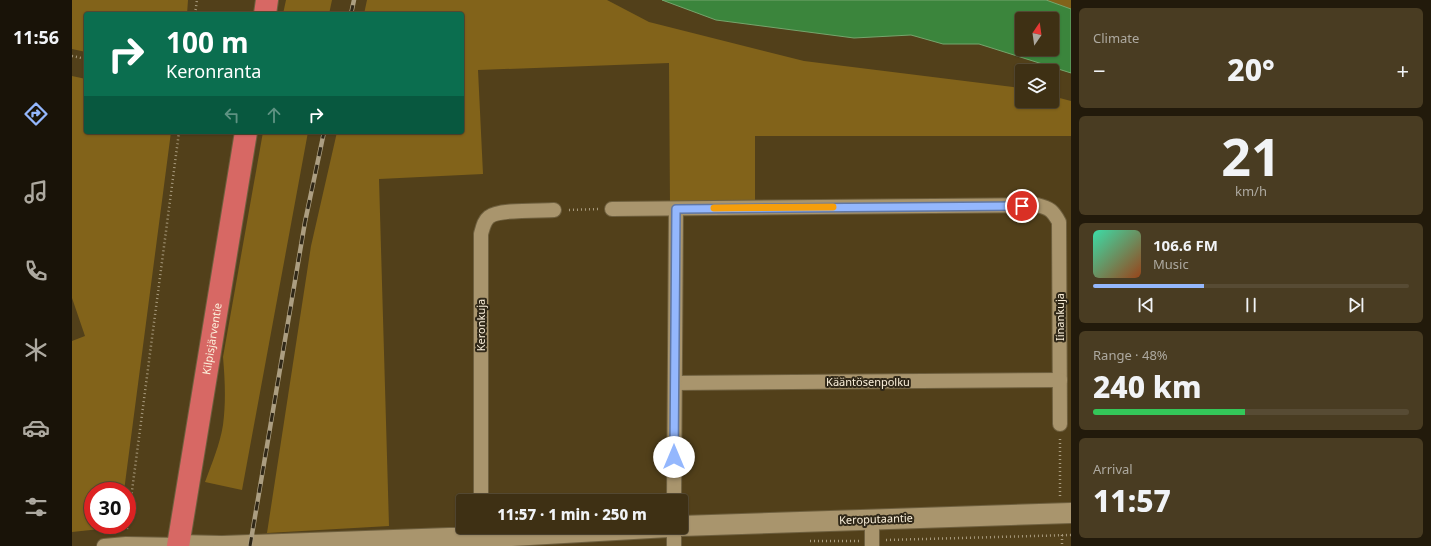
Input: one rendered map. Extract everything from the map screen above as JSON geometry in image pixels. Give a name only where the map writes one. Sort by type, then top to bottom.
[{"type":"highway","points":[[265,12],[267,0]]},
{"type":"highway","name":"Kilpisjärventie","points":[[178,546],[246,134]]},
{"type":"street","name":"Iinankuja","points":[[676,209],[1038,205],[1046,207],[1054,212],[1060,222],[1060,424]]},
{"type":"street","points":[[612,209],[676,209],[674,494]]},
{"type":"street","name":"Keronkuja","points":[[481,494],[481,234],[484,223],[489,216],[498,212],[554,210]]},
{"type":"street","name":"Kääntösenpolku","points":[[675,383],[1060,380]]},
{"type":"street","name":"Keroputaantie","points":[[688,526],[1066,513]]},
{"type":"street","points":[[872,519],[872,543]]},
{"type":"street","points":[[104,546],[126,544],[222,546],[534,534]]},
{"type":"street","points":[[674,534],[674,546]]},
{"type":"path","points":[[195,12],[197,0]]},
{"type":"path","points":[[72,56],[84,58]]},
{"type":"path","points":[[133,482],[179,134]]},
{"type":"path","points":[[554,210],[612,209]]},
{"type":"path","points":[[1060,424],[1066,513],[1062,535],[1062,546]]},
{"type":"path","points":[[809,541],[872,543],[1071,535]]},
{"type":"shaded area","points":[[72,0],[188,0],[187,12],[84,12],[84,52],[72,49]]},
{"type":"shaded area","points":[[286,0],[332,0],[329,12],[283,12]]},
{"type":"shaded area","points":[[367,0],[607,0],[649,22],[804,61],[1015,87],[1015,108],[1059,108],[1059,98],[1071,101],[1071,136],[755,136],[755,204],[670,204],[669,63],[478,70],[483,174],[379,179],[389,526],[267,533],[311,246],[337,134],[464,134],[464,12],[364,12]]},
{"type":"shaded area","points":[[662,0],[1046,0],[1071,9],[1071,73],[1059,69],[1059,64],[1042,64],[1017,56],[1059,56],[1059,12],[1015,12],[1015,55],[979,44],[943,44],[911,35],[854,38],[716,20]]},
{"type":"shaded area","points":[[1045,0],[1071,0],[1071,10]]},
{"type":"shaded area","points":[[72,76],[84,79],[84,134],[171,134],[125,482],[84,482],[84,531],[72,532],[72,341],[85,336],[72,298]]},
{"type":"shaded area","points":[[263,134],[308,134],[242,490],[205,482],[222,432],[225,408],[223,357]]},
{"type":"railway","points":[[351,12],[354,0]]},
{"type":"railway","points":[[250,546],[305,222],[324,134]]},
{"type":"slow traffic","points":[[714,208],[833,207]]},
{"type":"route","points":[[674,457],[676,209],[1022,206]]}]
